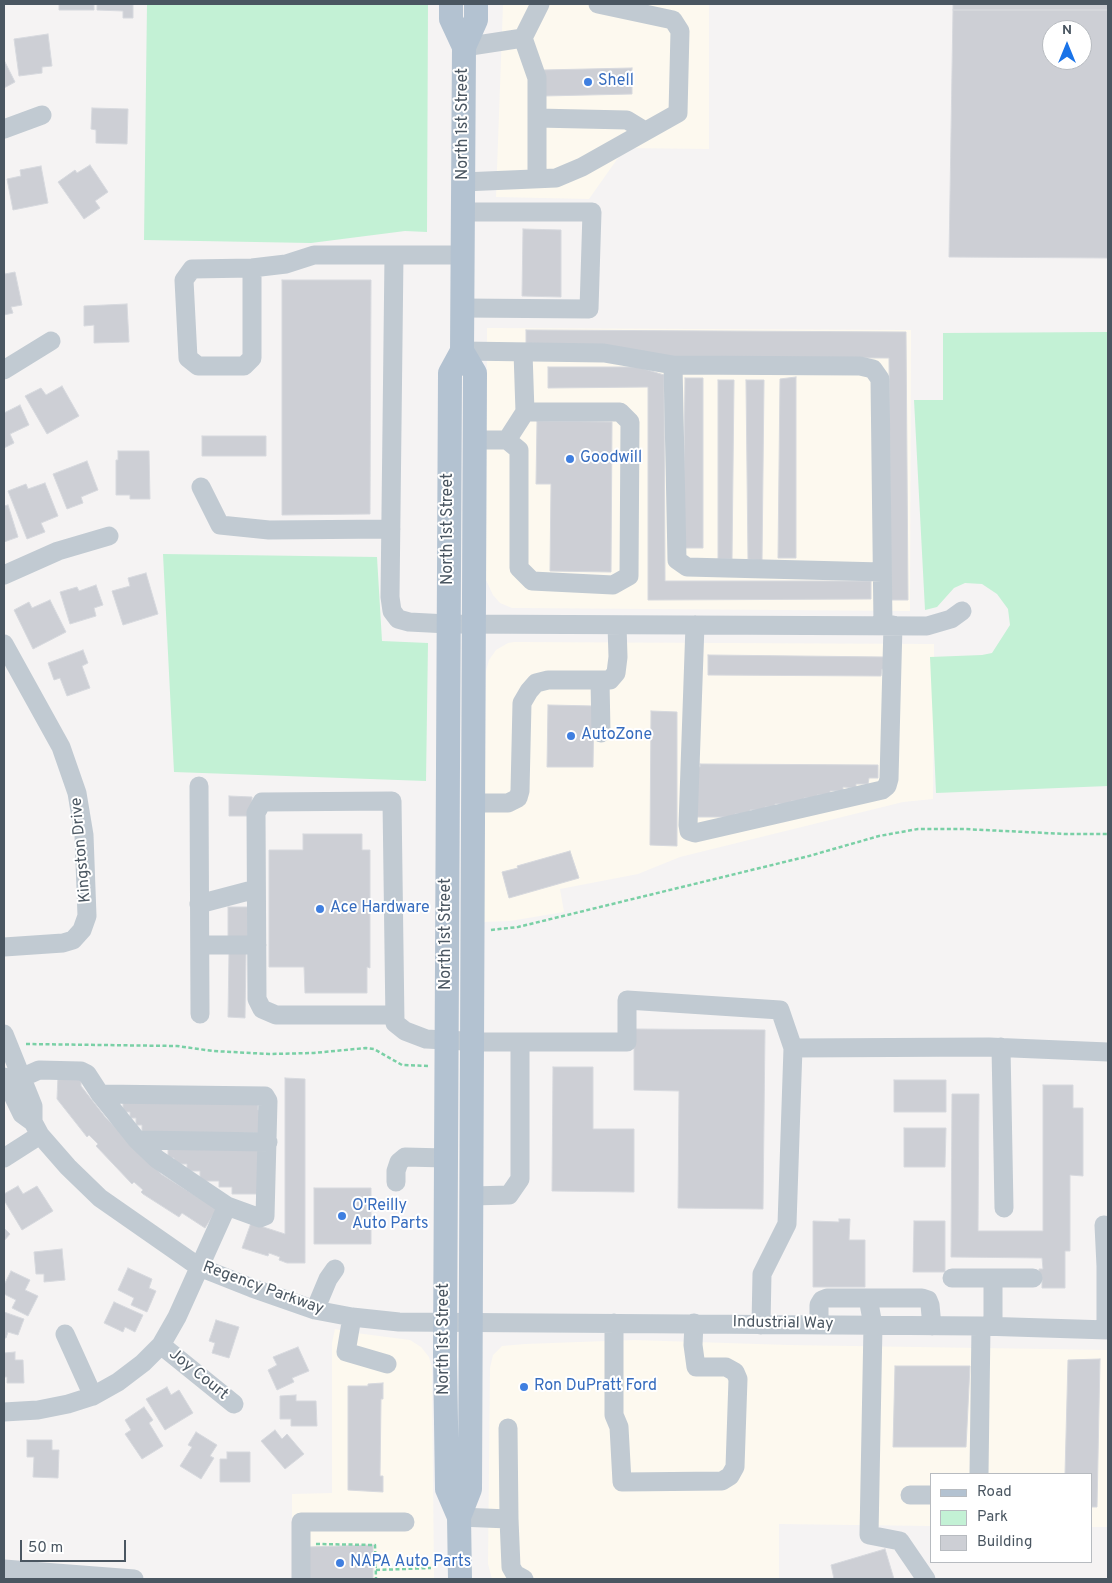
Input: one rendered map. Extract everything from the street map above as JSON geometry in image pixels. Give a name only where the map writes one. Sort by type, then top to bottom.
[{"type":"main road","name":"North 1st Street","points":[[451,4],[451,19],[464,47]]},
{"type":"main road","name":"North 1st Street","points":[[460,1579],[459,1517],[470,1489],[446,1158],[450,372],[462,351],[464,47],[476,20],[476,4]]},
{"type":"main road","name":"North 1st Street","points":[[458,1322],[472,1196],[473,1042],[475,373],[462,351]]},
{"type":"street","points":[[537,179],[537,78],[523,38],[540,4]]},
{"type":"street","points":[[463,182],[556,178],[582,167],[678,113],[680,31],[673,20],[598,4]]},
{"type":"street","points":[[464,47],[523,38]]},
{"type":"street","points":[[4,129],[42,115]]},
{"type":"street","points":[[537,118],[627,120],[645,131]]},
{"type":"street","points":[[463,212],[592,212],[589,309],[463,308]]},
{"type":"street","points":[[252,268],[252,358],[244,366],[198,366],[188,358],[184,280],[192,269],[252,268],[286,264],[314,255],[463,255]]},
{"type":"street","points":[[394,255],[390,597],[392,611],[398,619],[410,622],[448,624],[928,626],[951,619],[962,611]]},
{"type":"street","points":[[4,370],[52,341]]},
{"type":"street","points":[[462,351],[604,353],[673,364],[860,366],[873,370],[880,379],[882,572],[888,625],[889,779],[887,786],[882,790],[695,833],[689,831],[695,625]]},
{"type":"street","points":[[507,440],[525,412],[523,352]]},
{"type":"street","points":[[673,364],[677,560],[687,567],[882,572]]},
{"type":"street","points":[[475,440],[507,440],[518,450],[519,568],[532,581],[613,585],[629,576],[630,422],[620,412],[525,412]]},
{"type":"street","points":[[201,487],[220,525],[269,530],[391,529]]},
{"type":"street","points":[[4,575],[58,551],[109,536]]},
{"type":"street","points":[[473,803],[508,803],[518,798],[520,791],[522,703],[528,691],[536,683],[548,680],[610,680],[616,673],[618,657],[617,625]]},
{"type":"street","name":"Kingston Drive","points":[[4,644],[61,747],[78,793],[84,835],[87,916],[82,930],[73,940],[62,943],[4,947]]},
{"type":"street","points":[[600,680],[601,733]]},
{"type":"street","points":[[198,786],[200,1014]]},
{"type":"street","points":[[395,1015],[276,1015],[262,1009],[257,999],[256,889],[256,813],[262,802],[392,801],[395,1015],[395,1023],[405,1031],[426,1039],[446,1041],[627,1042],[627,1000],[780,1010],[793,1048],[787,1224],[762,1274],[761,1325]]},
{"type":"street","points":[[199,904],[256,889]]},
{"type":"street","points":[[200,945],[257,945]]},
{"type":"street","points":[[4,1158],[37,1128],[33,1106],[12,1078],[11,1039]]},
{"type":"street","points":[[472,1196],[509,1195],[520,1180],[520,1042]]},
{"type":"street","points":[[793,1048],[1001,1047],[1108,1052]]},
{"type":"street","points":[[1001,1047],[1004,1208]]},
{"type":"street","points":[[12,1078],[38,1070],[81,1072],[87,1074],[100,1094],[137,1140],[157,1159],[227,1206],[260,1218],[265,1216],[268,1142],[268,1101],[265,1096],[100,1094]]},
{"type":"street","name":"Regency Parkway","points":[[37,1128],[68,1166],[100,1198],[199,1267],[315,1310],[352,1318],[399,1322],[458,1322]]},
{"type":"street","points":[[137,1140],[268,1142]]},
{"type":"street","points":[[396,1182],[399,1162],[405,1157],[446,1158]]},
{"type":"street","points":[[4,1412],[38,1410],[68,1404],[93,1396],[118,1382],[137,1368],[161,1345],[177,1317],[227,1206]]},
{"type":"street","points":[[1104,1226],[1107,1330]]},
{"type":"street","points":[[315,1310],[328,1279],[335,1269]]},
{"type":"street","points":[[952,1278],[1033,1278]]},
{"type":"street","points":[[979,1473],[987,1326],[993,1278]]},
{"type":"street","points":[[819,1325],[819,1305],[822,1300],[827,1298],[922,1298],[928,1300],[932,1326]]},
{"type":"street","points":[[868,1298],[873,1325],[869,1535],[900,1541],[926,1579]]},
{"type":"street","points":[[352,1318],[346,1352],[387,1364]]},
{"type":"street","name":"Industrial Way","points":[[458,1322],[987,1326],[1107,1330]]},
{"type":"street","points":[[614,1323],[614,1415],[620,1427],[622,1482],[722,1481],[730,1476],[735,1467],[738,1379],[735,1372],[726,1367],[696,1367],[693,1345],[694,1323]]},
{"type":"street","points":[[65,1334],[93,1396]]},
{"type":"street","name":"Joy Court","points":[[161,1345],[234,1404]]},
{"type":"street","points":[[508,1428],[511,1567],[515,1574],[524,1579]]},
{"type":"street","points":[[910,1495],[930,1495]]},
{"type":"street","points":[[459,1517],[509,1519]]},
{"type":"street","points":[[300,1579],[301,1522],[405,1522]]},
{"type":"street","points":[[4,1569],[134,1579]]},
{"type":"path","points":[[473,932],[518,927],[809,856],[879,836],[918,828],[1108,834]]},
{"type":"path","points":[[11,1039],[31,1044],[177,1046],[212,1051],[269,1054],[314,1053],[366,1048],[374,1049],[402,1065],[429,1066]]},
{"type":"path","points":[[310,1544],[375,1545],[376,1579]]},
{"type":"path","points":[[376,1570],[431,1568]]},
{"type":"shaded area","points":[[503,4],[709,4],[709,149],[625,148],[589,199],[496,197]]},
{"type":"shaded area","points":[[487,328],[911,330],[910,611],[512,608],[500,603],[493,595],[486,580]]},
{"type":"shaded area","points":[[508,643],[934,644],[933,799],[903,802],[680,857],[638,874],[560,889],[564,912],[510,921],[483,922],[486,671],[489,660],[496,650]]},
{"type":"shaded area","points":[[335,1329],[410,1340],[421,1347],[429,1357],[432,1368],[434,1579],[292,1579],[292,1494],[332,1493],[332,1343]]},
{"type":"shaded area","points":[[634,1340],[788,1345],[1108,1350],[1108,1527],[1092,1527],[1092,1473],[930,1473],[930,1526],[779,1524],[779,1579],[492,1579],[488,1564],[490,1368],[493,1355],[502,1346]]},
{"type":"green space","points":[[147,4],[428,4],[427,232],[405,231],[311,243],[144,240]]},
{"type":"green space","points":[[1108,332],[1108,786],[936,793],[930,657],[992,653],[1010,625],[1008,609],[997,594],[982,584],[965,583],[954,588],[937,607],[925,610],[914,400],[943,400],[943,333]]},
{"type":"green space","points":[[163,554],[377,557],[382,641],[428,643],[426,781],[174,772]]},
{"type":"building","points":[[59,4],[94,4],[94,10],[59,10]]},
{"type":"building","points":[[97,4],[133,4],[133,18],[123,18],[123,11],[97,10]]},
{"type":"building","points":[[953,4],[1108,4],[1108,10],[953,10]]},
{"type":"building","points":[[953,10],[1108,10],[1108,258],[949,257]]},
{"type":"building","points":[[48,34],[52,66],[42,67],[42,73],[19,76],[14,39]]},
{"type":"building","points":[[4,60],[15,82],[4,88]]},
{"type":"building","name":"Shell","points":[[632,68],[632,94],[543,96],[543,70]]},
{"type":"building","points":[[92,108],[128,109],[127,144],[96,143],[96,130],[91,129]]},
{"type":"building","points":[[90,165],[108,192],[95,201],[100,208],[84,219],[58,182],[75,170],[77,173]]},
{"type":"building","points":[[41,166],[48,203],[13,210],[7,179],[21,176],[20,170]]},
{"type":"building","points":[[523,229],[561,230],[561,297],[522,296]]},
{"type":"building","points":[[4,270],[5,274],[15,272],[22,305],[11,307],[13,313],[4,315]]},
{"type":"building","points":[[282,280],[371,280],[370,514],[282,515]]},
{"type":"building","points":[[127,304],[129,342],[94,343],[94,325],[84,326],[84,306]]},
{"type":"building","points":[[526,330],[906,332],[908,600],[891,600],[889,358],[673,357],[526,343]]},
{"type":"building","points":[[548,367],[638,367],[664,375],[665,581],[871,581],[871,599],[648,600],[648,387],[548,388]]},
{"type":"building","points":[[796,377],[796,558],[778,558],[780,379]]},
{"type":"building","points":[[685,378],[703,378],[703,548],[683,548]]},
{"type":"building","points":[[718,380],[734,380],[732,559],[718,559]]},
{"type":"building","points":[[746,380],[764,380],[762,561],[748,559]]},
{"type":"building","points":[[62,386],[79,416],[47,434],[25,396],[41,388],[46,395]]},
{"type":"building","points":[[20,405],[29,425],[10,434],[14,443],[4,448],[4,413]]},
{"type":"building","points":[[537,421],[612,422],[611,572],[550,571],[551,484],[536,484]]},
{"type":"building","points":[[202,436],[266,436],[266,456],[202,456]]},
{"type":"building","points":[[118,451],[149,451],[150,499],[130,499],[130,495],[116,495],[116,460],[118,460]]},
{"type":"building","points":[[87,461],[98,490],[81,497],[83,503],[67,509],[53,474]]},
{"type":"building","points":[[45,483],[58,516],[41,523],[45,532],[27,539],[8,491],[26,484],[28,489]]},
{"type":"building","points":[[8,505],[18,537],[4,542],[4,506]]},
{"type":"building","points":[[146,573],[158,614],[123,625],[112,591],[130,586],[128,578]]},
{"type":"building","points":[[96,585],[103,605],[94,608],[96,616],[70,624],[60,592],[77,587],[79,591]]},
{"type":"building","points":[[50,600],[66,632],[33,649],[14,610],[29,602],[32,608]]},
{"type":"building","points":[[83,650],[88,663],[82,666],[90,688],[67,696],[60,678],[54,680],[48,663]]},
{"type":"building","points":[[708,655],[884,657],[885,669],[882,669],[881,676],[708,675]]},
{"type":"building","name":"AutoZone","points":[[548,705],[594,706],[593,767],[547,767]]},
{"type":"building","points":[[651,711],[677,712],[677,846],[650,845]]},
{"type":"building","points":[[700,764],[878,765],[878,778],[869,778],[868,784],[856,784],[856,788],[843,787],[843,791],[830,791],[830,795],[804,798],[804,801],[791,801],[791,804],[775,804],[775,807],[765,807],[765,810],[750,810],[750,814],[735,814],[735,817],[697,817],[697,767],[700,767]]},
{"type":"building","points":[[229,796],[252,797],[252,816],[229,816]]},
{"type":"building","name":"Ace Hardware","points":[[303,834],[362,834],[362,850],[370,850],[370,968],[367,967],[367,993],[305,993],[304,967],[269,967],[269,850],[303,850]]},
{"type":"building","points":[[570,851],[579,878],[509,898],[502,872]]},
{"type":"building","points":[[228,907],[248,907],[248,937],[228,937]]},
{"type":"building","points":[[229,952],[246,952],[245,1018],[228,1017]]},
{"type":"building","points":[[634,1029],[765,1030],[763,1209],[678,1208],[679,1091],[634,1090]]},
{"type":"building","points":[[553,1067],[593,1067],[593,1129],[634,1129],[634,1192],[552,1191]]},
{"type":"building","points":[[58,1075],[81,1076],[81,1086],[106,1118],[161,1174],[217,1209],[205,1228],[182,1213],[179,1217],[143,1194],[141,1192],[143,1190],[134,1182],[132,1184],[96,1146],[98,1144],[89,1135],[87,1137],[57,1099]]},
{"type":"building","points":[[285,1078],[305,1079],[305,1263],[287,1263],[279,1260],[280,1257],[269,1253],[268,1256],[242,1248],[251,1223],[285,1234]]},
{"type":"building","points":[[894,1080],[946,1080],[946,1112],[894,1112]]},
{"type":"building","points":[[1043,1085],[1073,1085],[1073,1108],[1083,1108],[1083,1176],[1070,1175],[1070,1251],[1065,1251],[1065,1288],[1042,1288],[1042,1280],[1039,1280],[1039,1269],[1043,1269],[1042,1258],[951,1257],[952,1094],[979,1094],[978,1231],[1043,1231]]},
{"type":"building","points":[[123,1102],[258,1103],[258,1110],[265,1110],[265,1133],[142,1132],[142,1125],[136,1125],[136,1118],[130,1118],[130,1112],[123,1112]]},
{"type":"building","points":[[904,1128],[946,1128],[945,1167],[904,1167]]},
{"type":"building","points":[[168,1147],[264,1148],[264,1194],[232,1194],[232,1187],[219,1187],[219,1181],[200,1181],[200,1171],[187,1171],[187,1164],[174,1164],[174,1158],[168,1158]]},
{"type":"building","points":[[18,1186],[23,1194],[37,1186],[53,1211],[22,1230],[4,1200],[4,1194]]},
{"type":"building","name":"O'Reilly Auto Parts","points":[[314,1188],[371,1188],[371,1244],[314,1244]]},
{"type":"building","points":[[839,1219],[850,1219],[849,1240],[865,1240],[865,1287],[813,1287],[813,1221],[839,1222]]},
{"type":"building","points":[[914,1221],[945,1221],[945,1272],[913,1272]]},
{"type":"building","points":[[4,1228],[10,1234],[4,1241]]},
{"type":"building","points":[[62,1249],[65,1280],[44,1282],[44,1274],[36,1274],[34,1252]]},
{"type":"building","points":[[128,1268],[152,1279],[149,1288],[156,1291],[147,1312],[131,1305],[134,1298],[118,1290]]},
{"type":"building","points":[[11,1271],[30,1280],[25,1290],[38,1296],[28,1316],[12,1308],[16,1300],[4,1294],[4,1285]]},
{"type":"building","points":[[114,1302],[143,1315],[135,1332],[125,1327],[123,1332],[104,1323]]},
{"type":"building","points":[[4,1312],[24,1319],[18,1335],[8,1332],[6,1338],[4,1338]]},
{"type":"building","points":[[216,1320],[239,1327],[229,1358],[212,1353],[215,1343],[209,1341]]},
{"type":"building","points":[[298,1347],[309,1371],[292,1378],[294,1382],[277,1390],[268,1370],[277,1365],[273,1357]]},
{"type":"building","points":[[15,1352],[15,1360],[23,1360],[24,1383],[7,1383],[7,1377],[4,1377],[4,1353]]},
{"type":"building","points":[[1100,1359],[1097,1507],[1092,1507],[1092,1473],[1065,1473],[1068,1360]]},
{"type":"building","points":[[895,1366],[970,1366],[966,1447],[893,1447]]},
{"type":"building","points":[[383,1383],[380,1476],[383,1476],[383,1492],[348,1490],[348,1386],[368,1386],[368,1384]]},
{"type":"building","points":[[167,1387],[171,1395],[179,1390],[193,1413],[165,1430],[146,1399]]},
{"type":"building","points":[[296,1395],[296,1401],[316,1401],[317,1426],[291,1426],[291,1419],[280,1419],[280,1396]]},
{"type":"building","points":[[144,1407],[153,1420],[149,1423],[163,1446],[142,1459],[125,1434],[131,1430],[125,1420]]},
{"type":"building","points":[[275,1430],[282,1439],[287,1434],[304,1454],[285,1469],[261,1441]]},
{"type":"building","points":[[196,1432],[217,1445],[210,1456],[214,1458],[201,1479],[180,1466],[192,1447],[188,1445]]},
{"type":"building","points":[[27,1440],[52,1440],[52,1450],[59,1450],[58,1478],[33,1477],[34,1457],[27,1457]]},
{"type":"building","points":[[227,1452],[250,1452],[250,1482],[220,1482],[220,1459],[227,1459]]},
{"type":"building","name":"NAPA Auto Parts","points":[[373,1545],[373,1579],[308,1579],[308,1547]]},
{"type":"building","points":[[885,1549],[894,1579],[834,1579],[831,1565]]},
{"type":"place","name":"Shell","points":[[588,82]]},
{"type":"place","name":"Goodwill","points":[[570,459]]},
{"type":"place","name":"AutoZone","points":[[571,736]]},
{"type":"place","name":"Ace Hardware","points":[[320,909]]},
{"type":"place","name":"O'Reilly Auto Parts","points":[[342,1216]]},
{"type":"place","name":"Ron DuPratt Ford","points":[[524,1387]]},
{"type":"place","name":"NAPA Auto Parts","points":[[340,1563]]}]
